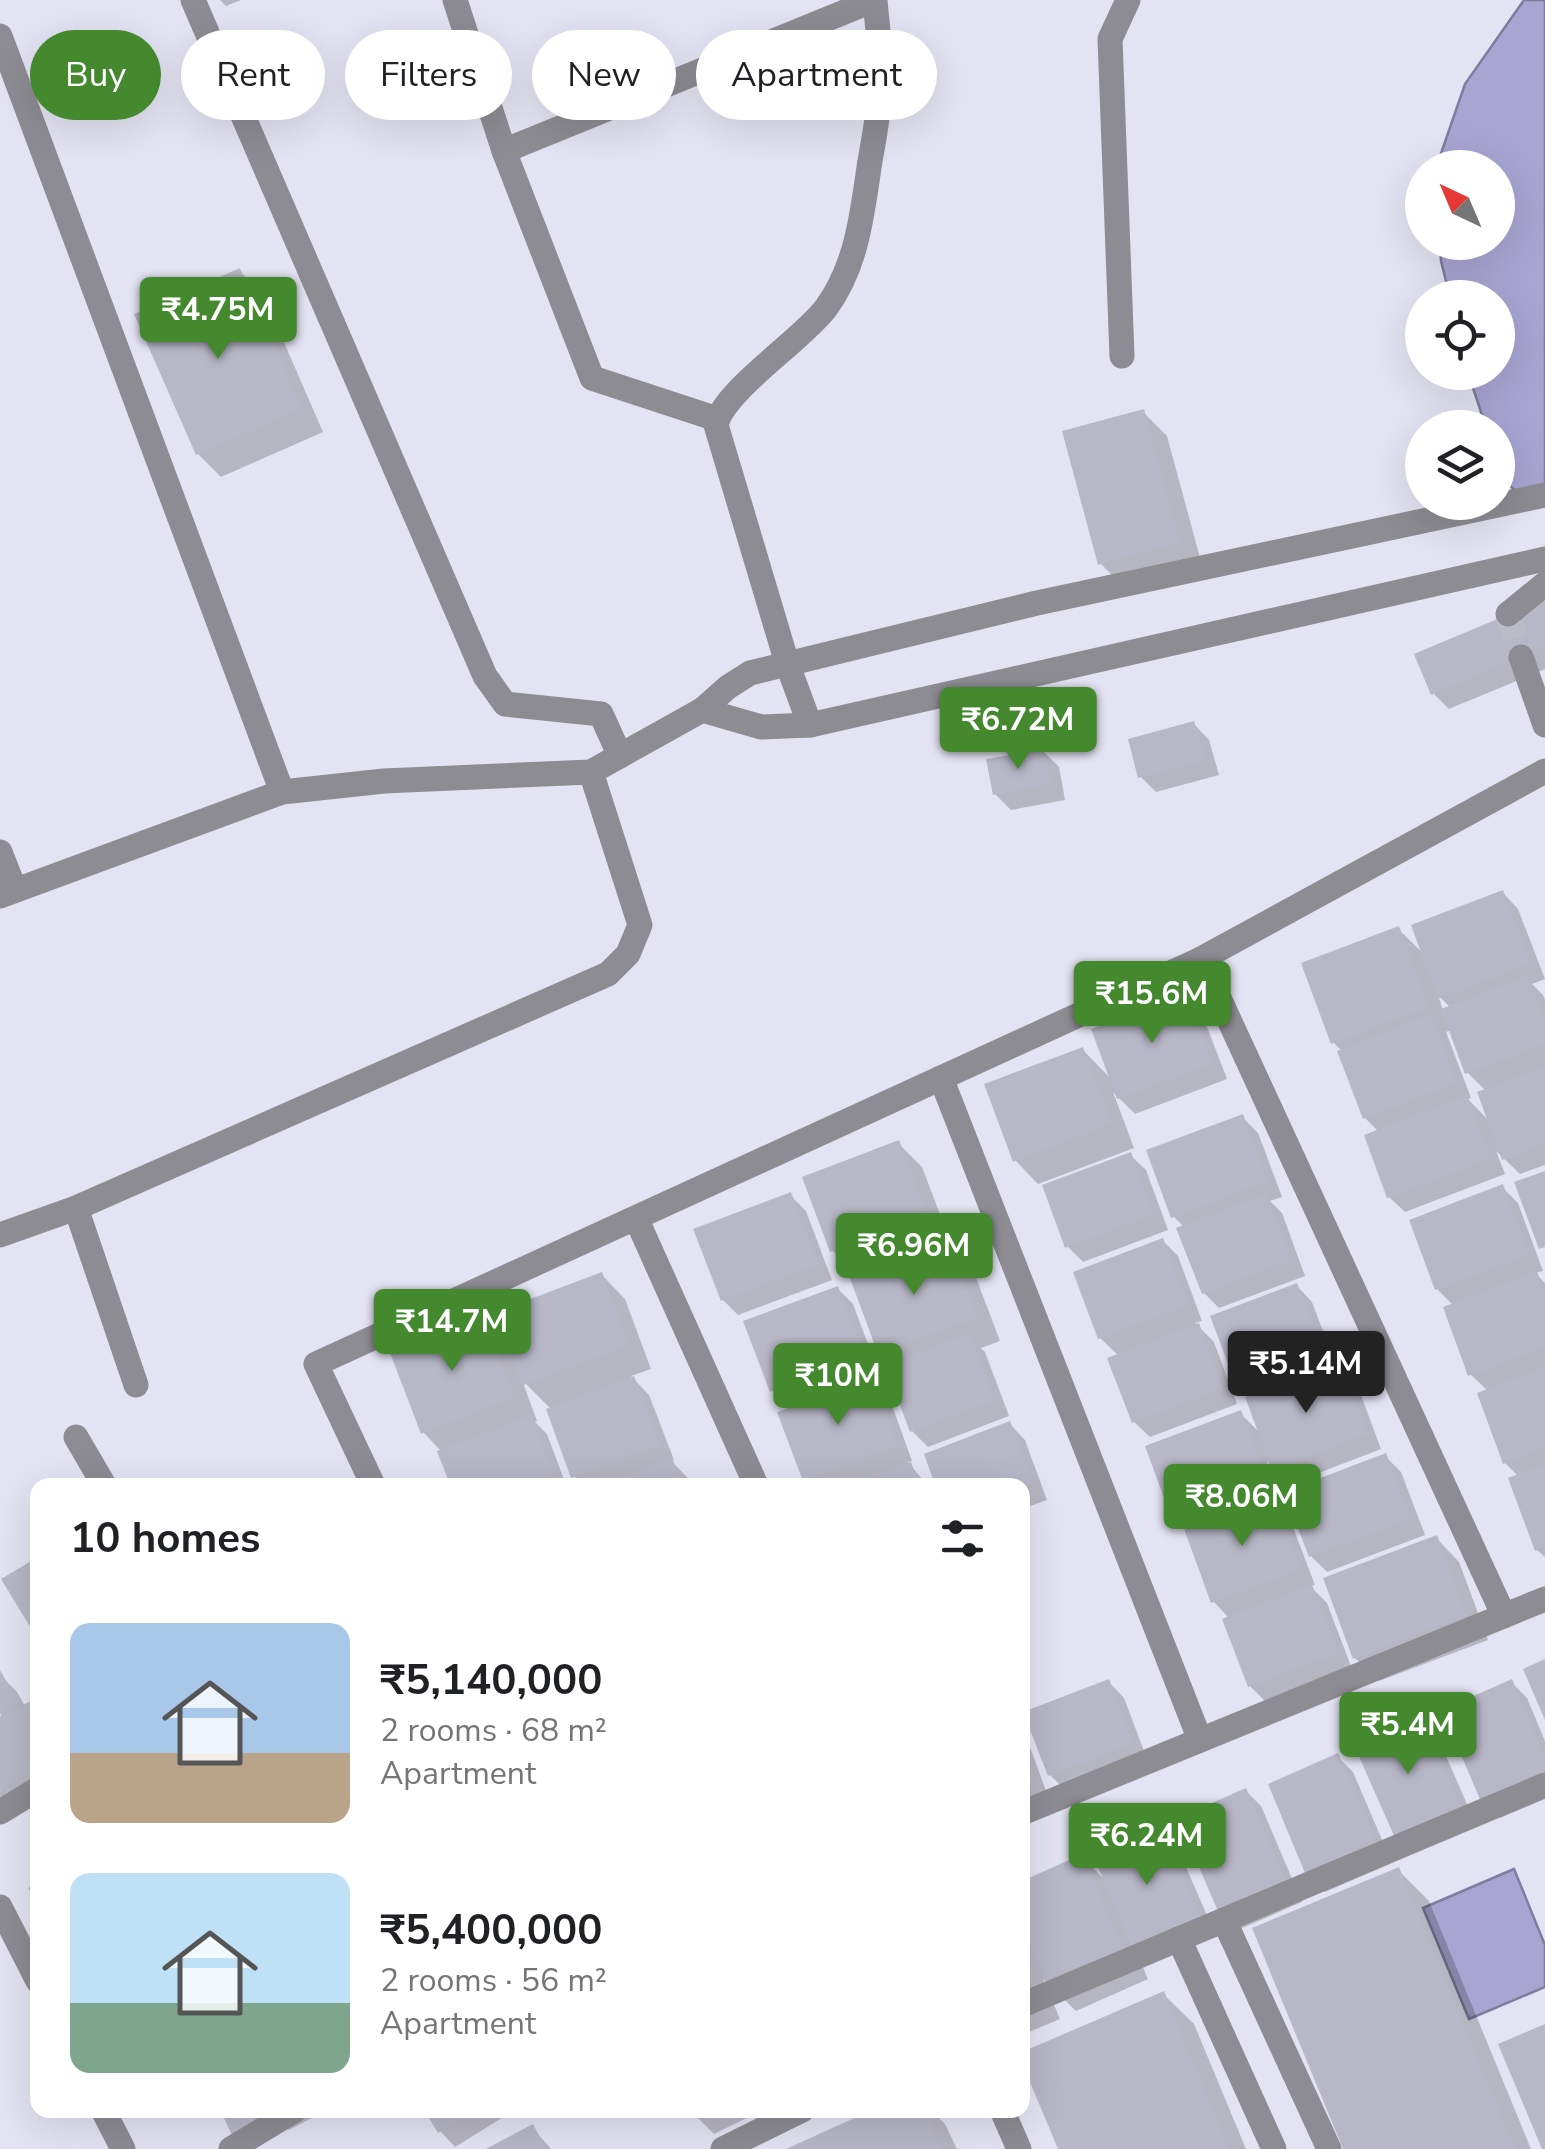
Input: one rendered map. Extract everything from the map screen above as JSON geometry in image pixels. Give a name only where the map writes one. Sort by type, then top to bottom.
[{"type":"street","points":[[193,0],[485,676],[506,704],[601,714],[620,756]]},
{"type":"street","points":[[455,0],[504,151],[592,378],[717,419]]},
{"type":"street","points":[[504,151],[875,0],[880,78],[859,238],[844,277],[825,308],[786,350],[742,386],[717,419],[717,431],[787,663],[810,725]]},
{"type":"street","points":[[1122,356],[1110,39],[1128,0]]},
{"type":"street","points":[[0,36],[282,792]]},
{"type":"street","points":[[0,852],[7,893],[282,792],[384,782],[590,772],[702,710],[750,673],[1038,603],[1545,496]]},
{"type":"street","points":[[702,710],[761,726],[810,725],[1545,559]]},
{"type":"street","points":[[1508,614],[1545,584]]},
{"type":"street","points":[[1521,658],[1545,724]]},
{"type":"street","points":[[0,1236],[76,1208],[608,974],[628,954],[640,926],[590,772]]},
{"type":"street","points":[[370,1478],[316,1364],[1202,959],[1545,772]]},
{"type":"street","points":[[1202,959],[1504,1616]]},
{"type":"street","points":[[941,1078],[1200,1740]]},
{"type":"street","points":[[76,1208],[136,1385]]},
{"type":"street","points":[[636,1218],[753,1478]]},
{"type":"street","points":[[76,1437],[100,1478]]},
{"type":"street","points":[[1030,1810],[1545,1599]]},
{"type":"street","points":[[1030,2003],[1545,1785]]},
{"type":"street","points":[[0,1812],[30,1794]]},
{"type":"street","points":[[0,1907],[30,1965]]},
{"type":"street","points":[[1224,1920],[1330,2149]]},
{"type":"street","points":[[1179,1939],[1274,2149]]},
{"type":"street","points":[[107,2118],[123,2149]]},
{"type":"street","points":[[231,2149],[282,2118]]},
{"type":"street","points":[[723,2149],[786,2118]]},
{"type":"street","points":[[1005,2118],[1019,2149]]},
{"type":"shaded area","points":[[1524,0],[1545,0],[1545,490],[1529,494],[1515,489],[1515,410],[1480,410],[1474,390],[1515,390],[1515,280],[1446,280],[1441,261],[1515,260],[1515,150],[1442,150],[1465,84]]},
{"type":"shaded area","points":[[1514,1869],[1545,1945],[1545,1987],[1469,2019],[1423,1908]]},
{"type":"building","points":[[240,268],[302,409],[196,455],[134,314]]},
{"type":"building","points":[[1144,409],[1180,542],[1098,565],[1062,431]]},
{"type":"building","points":[[1545,599],[1545,647],[1431,695],[1414,654]]},
{"type":"building","points":[[1194,721],[1205,760],[1138,778],[1128,739]]},
{"type":"building","points":[[1044,749],[1051,784],[993,795],[986,759]]},
{"type":"building","points":[[1503,890],[1531,963],[1438,999],[1411,925]]},
{"type":"building","points":[[1399,926],[1429,1007],[1331,1044],[1301,963]]},
{"type":"building","points":[[1528,976],[1545,1022],[1545,1044],[1465,1074],[1441,1009]]},
{"type":"building","points":[[1186,992],[1213,1063],[1117,1099],[1091,1029]]},
{"type":"building","points":[[1431,1014],[1457,1083],[1363,1119],[1337,1051]]},
{"type":"building","points":[[1083,1047],[1112,1124],[1013,1162],[984,1084]]},
{"type":"building","points":[[1545,1066],[1545,1144],[1502,1160],[1477,1092]]},
{"type":"building","points":[[1467,1095],[1491,1159],[1387,1198],[1364,1135]]},
{"type":"building","points":[[1243,1114],[1268,1181],[1171,1218],[1146,1150]]},
{"type":"building","points":[[899,1140],[927,1214],[830,1252],[802,1177]]},
{"type":"building","points":[[1131,1152],[1154,1214],[1065,1248],[1042,1185]]},
{"type":"building","points":[[1545,1171],[1545,1247],[1539,1249],[1514,1182]]},
{"type":"building","points":[[1503,1184],[1529,1255],[1435,1290],[1409,1220]]},
{"type":"building","points":[[791,1192],[818,1264],[721,1301],[693,1229]]},
{"type":"building","points":[[1267,1194],[1291,1260],[1202,1294],[1176,1228]]},
{"type":"building","points":[[1163,1238],[1188,1305],[1098,1339],[1073,1272]]},
{"type":"building","points":[[949,1241],[978,1317],[878,1354],[850,1278]]},
{"type":"building","points":[[1537,1271],[1545,1294],[1545,1347],[1468,1376],[1443,1307]]},
{"type":"building","points":[[602,1272],[629,1345],[523,1385],[496,1312]]},
{"type":"building","points":[[1297,1283],[1322,1349],[1235,1382],[1210,1316]]},
{"type":"building","points":[[838,1286],[864,1355],[770,1392],[743,1321]]},
{"type":"building","points":[[484,1315],[515,1397],[421,1434],[389,1350]]},
{"type":"building","points":[[1199,1323],[1223,1388],[1132,1423],[1107,1358]]},
{"type":"building","points":[[969,1333],[995,1400],[910,1432],[885,1365]]},
{"type":"building","points":[[1340,1361],[1367,1434],[1272,1470],[1245,1397]]},
{"type":"building","points":[[1545,1367],[1545,1448],[1503,1464],[1477,1393]]},
{"type":"building","points":[[634,1376],[660,1444],[571,1478],[546,1409]]},
{"type":"building","points":[[873,1376],[898,1445],[802,1478],[777,1412]]},
{"type":"building","points":[[1241,1410],[1267,1481],[1171,1517],[1145,1446]]},
{"type":"building","points":[[532,1415],[554,1478],[447,1478],[437,1451]]},
{"type":"building","points":[[1010,1421],[1033,1484],[1030,1485],[1030,1478],[933,1478],[924,1454]]},
{"type":"building","points":[[1386,1453],[1411,1519],[1309,1557],[1284,1492]]},
{"type":"building","points":[[672,1458],[679,1478],[621,1478]]},
{"type":"building","points":[[911,1462],[917,1478],[869,1478]]},
{"type":"building","points":[[1545,1464],[1545,1547],[1535,1551],[1508,1478]]},
{"type":"building","points":[[1273,1495],[1301,1569],[1211,1603],[1184,1529]]},
{"type":"building","points":[[1437,1535],[1467,1616],[1353,1659],[1323,1578]]},
{"type":"building","points":[[30,1562],[30,1624],[29,1625],[1,1579]]},
{"type":"building","points":[[1312,1585],[1338,1653],[1248,1687],[1222,1619]]},
{"type":"building","points":[[1545,1659],[1545,1720],[1523,1669]]},
{"type":"building","points":[[0,1670],[19,1703],[0,1714]]},
{"type":"building","points":[[1109,1679],[1133,1743],[1048,1776],[1030,1730],[1030,1709]]},
{"type":"building","points":[[1512,1679],[1545,1757],[1545,1777],[1482,1804],[1442,1710]]},
{"type":"building","points":[[30,1701],[30,1772],[0,1789],[0,1717]]},
{"type":"building","points":[[1422,1716],[1462,1809],[1395,1838],[1354,1745]]},
{"type":"building","points":[[1338,1753],[1379,1847],[1307,1878],[1268,1784]]},
{"type":"building","points":[[1246,1788],[1288,1886],[1220,1916],[1178,1818]]},
{"type":"building","points":[[1161,1825],[1202,1920],[1133,1950],[1093,1855]]},
{"type":"building","points":[[1083,1854],[1126,1956],[1050,1989],[1030,1943],[1030,1877]]},
{"type":"building","points":[[1399,1867],[1515,2149],[1343,2149],[1252,1928]]},
{"type":"building","points":[[1164,1991],[1229,2149],[1058,2149],[1030,2082],[1030,2049]]},
{"type":"building","points":[[1545,2024],[1545,2149],[1542,2149],[1498,2044]]},
{"type":"building","points":[[224,2118],[266,2118],[232,2135]]},
{"type":"building","points":[[429,2118],[461,2118],[438,2133]]},
{"type":"building","points":[[854,2118],[928,2118],[942,2149],[786,2149]]},
{"type":"building","points":[[533,2124],[546,2149],[486,2149]]},
{"type":"tunnel","points":[[1508,614],[1521,657]]}]
